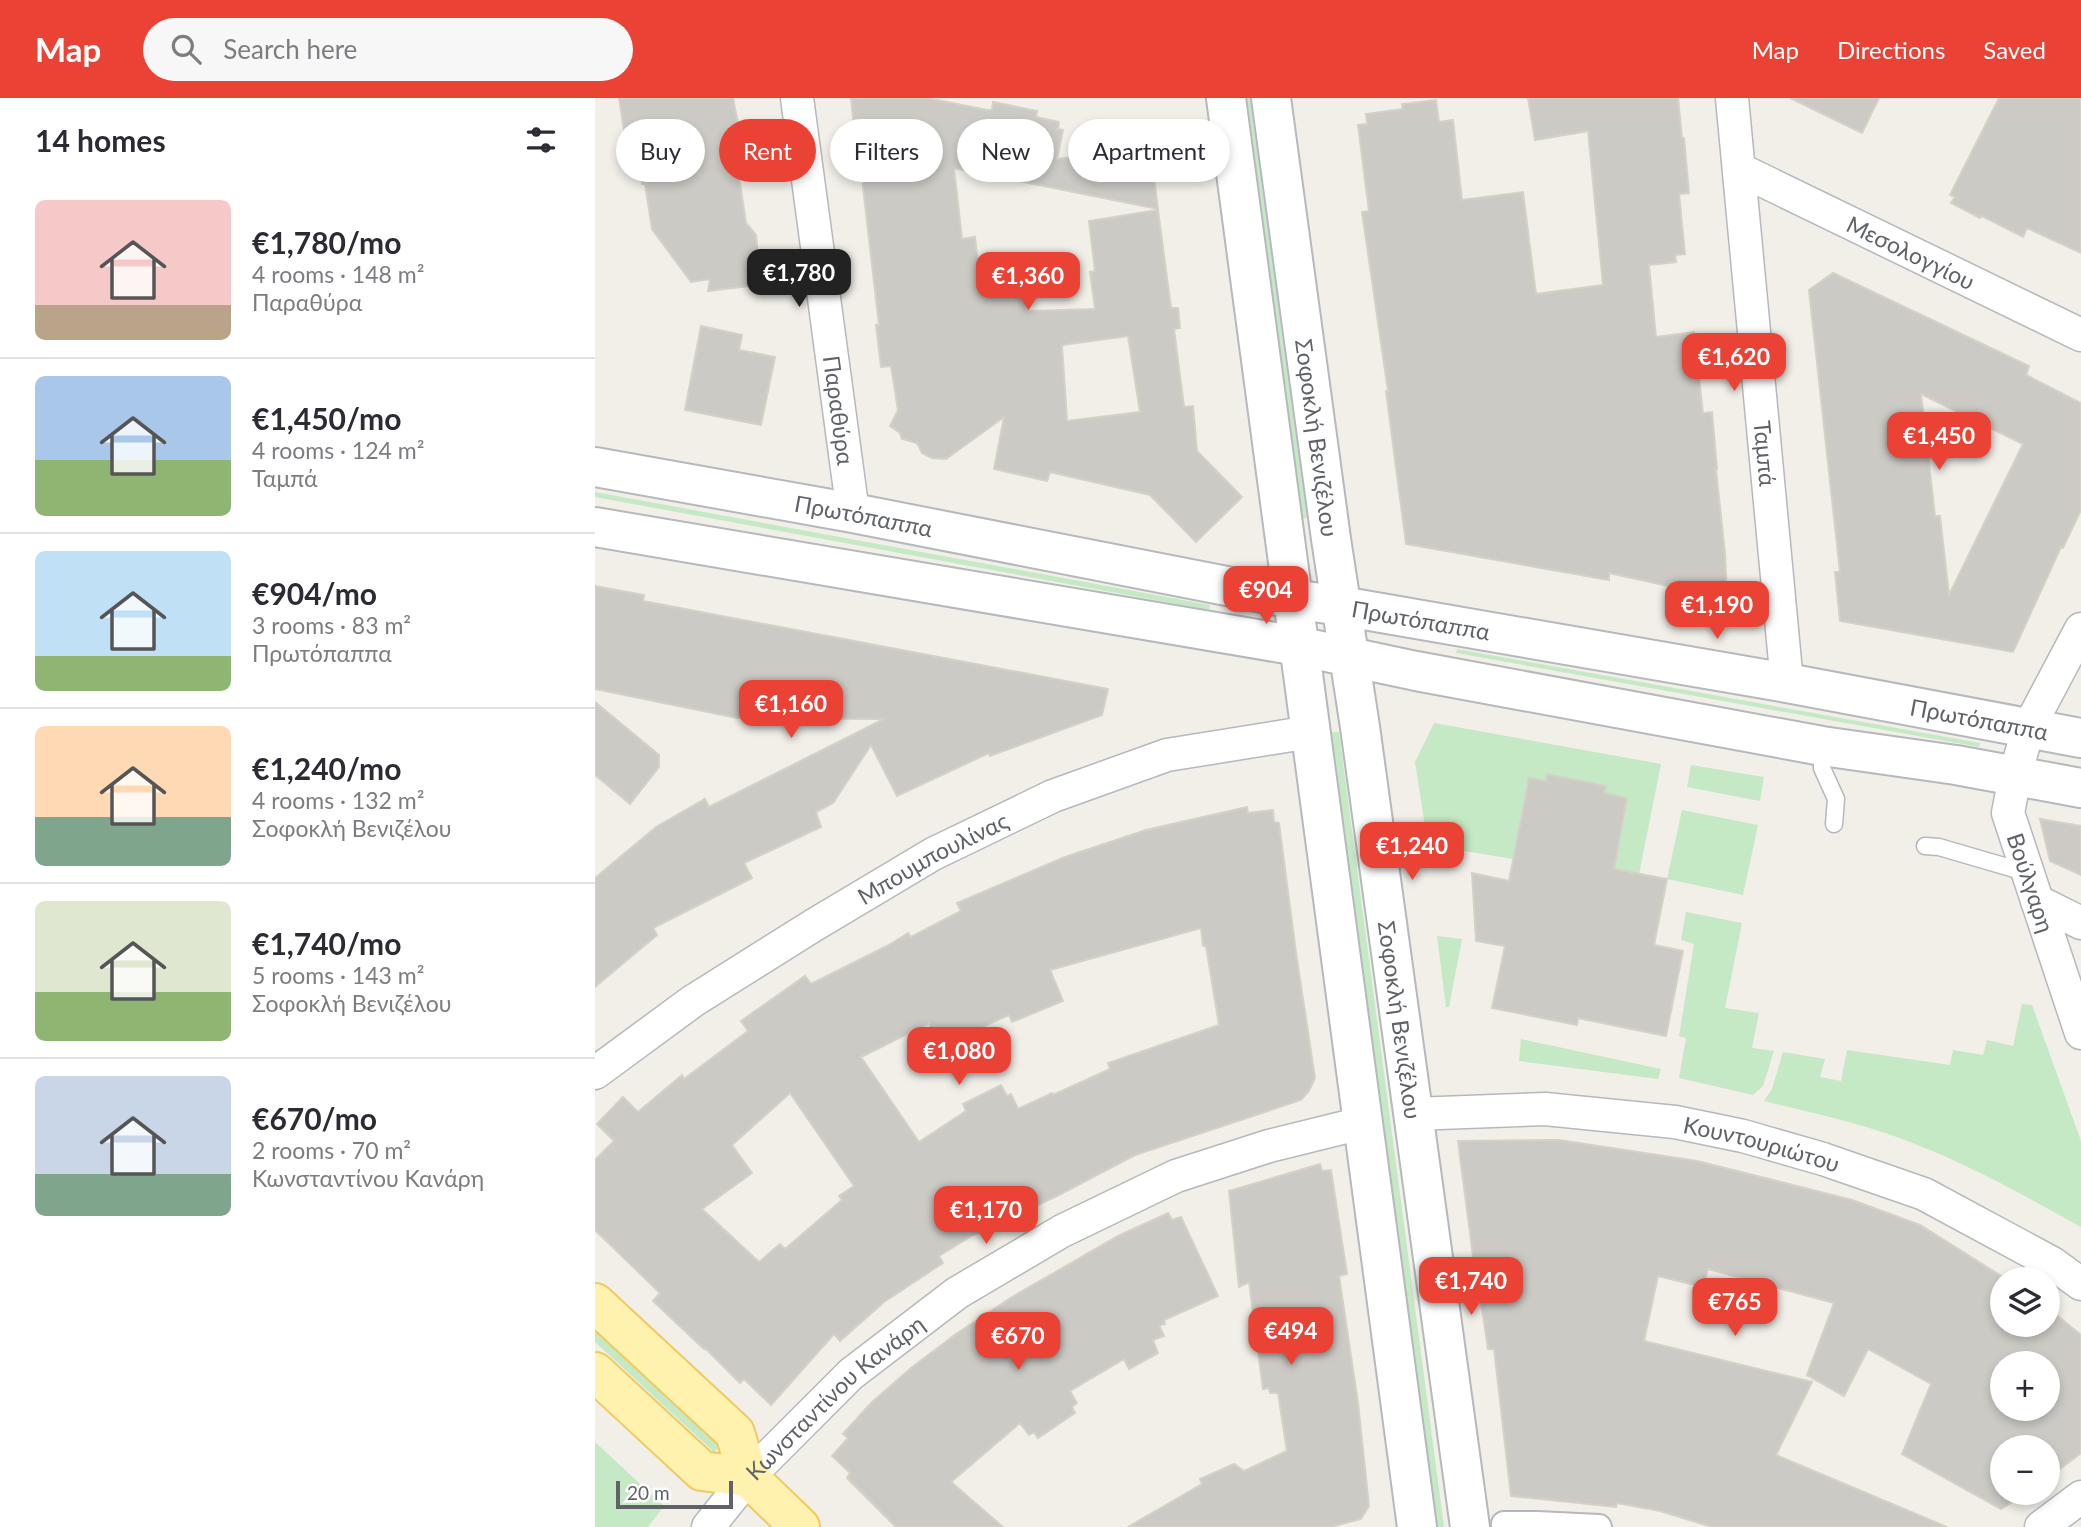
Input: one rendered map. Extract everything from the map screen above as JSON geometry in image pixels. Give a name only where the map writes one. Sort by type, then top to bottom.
[{"type":"main road","points":[[595,1303],[735,1433],[748,1477],[800,1527]]},
{"type":"main road","points":[[595,1372],[702,1471],[748,1477]]},
{"type":"street","name":"Παραθύρα","points":[[797,98],[853,513]]},
{"type":"street","name":"Σοφοκλή Βενιζέλου","points":[[1226,98],[1417,1527]]},
{"type":"street","name":"Σοφοκλή Βενιζέλου","points":[[1271,98],[1413,1114],[1487,1526]]},
{"type":"street","name":"Ταμπά","points":[[1732,98],[1787,683]]},
{"type":"street","name":"Μεσολογγίου","points":[[1739,169],[2081,335]]},
{"type":"street","name":"Πρωτόπαππα","points":[[595,467],[853,513],[1293,599],[1787,683],[2081,738]]},
{"type":"street","points":[[595,527],[1298,646],[1822,746],[2081,788]]},
{"type":"street","name":"Βούλγαρη","points":[[2081,629],[2028,729],[2008,813],[2081,1033]]},
{"type":"street","name":"Μπουμπουλίνας","points":[[595,1073],[693,1001],[814,925],[933,854],[1053,796],[1167,755],[1310,732]]},
{"type":"street","points":[[2032,887],[2081,923]]},
{"type":"street","name":"Κουντουριώτου","points":[[1413,1114],[1545,1109],[1675,1122],[1750,1138],[1823,1159],[1924,1194],[2052,1263],[2081,1284]]},
{"type":"street","name":"Κωνσταντίνου Κανάρη","points":[[708,1527],[748,1477],[851,1374],[957,1293],[1062,1231],[1176,1176],[1269,1146],[1362,1123]]},
{"type":"street","points":[[2041,1527],[2081,1497]]},
{"type":"street","points":[[1487,1526],[1537,1524],[1599,1527]]},
{"type":"lane","points":[[1822,746],[1822,768],[1836,799],[1834,824]]},
{"type":"lane","points":[[1925,846],[1940,847],[2032,887]]},
{"type":"green space","points":[[1247,98],[1250,98],[1307,518],[1303,519]]},
{"type":"green space","points":[[595,492],[1210,605],[1209,610],[595,497]]},
{"type":"green space","points":[[1457,649],[1980,743],[1979,747],[1456,653]]},
{"type":"green space","points":[[1434,723],[1661,764],[1639,874],[1614,869],[1627,798],[1604,793],[1605,786],[1548,774],[1546,781],[1529,778],[1513,859],[1428,845],[1415,762]]},
{"type":"green space","points":[[1332,732],[1339,732],[1444,1527],[1437,1527]]},
{"type":"green space","points":[[1691,765],[1764,777],[1760,801],[1687,787]]},
{"type":"green space","points":[[1682,810],[1758,825],[1743,895],[1667,879]]},
{"type":"green space","points":[[1686,912],[1742,923],[1725,1008],[1759,1013],[1752,1048],[1774,1051],[1763,1086],[1753,1095],[1679,1078],[1686,1038],[1679,1036],[1694,944],[1681,940]]},
{"type":"green space","points":[[1437,936],[1462,939],[1449,1007],[1446,1007]]},
{"type":"green space","points":[[2022,1004],[2032,1005],[2081,1141],[2081,1227],[1989,1177],[1918,1145],[1862,1126],[1764,1101],[1772,1089],[1783,1052],[1825,1059],[1820,1077],[1841,1081],[1847,1050],[1950,1065],[1953,1050],[1983,1055],[1987,1040],[2013,1046]]},
{"type":"green space","points":[[1521,1039],[1661,1069],[1658,1079],[1519,1061]]},
{"type":"green space","points":[[595,1331],[720,1446],[714,1452],[595,1342]]},
{"type":"green space","points":[[595,1442],[664,1506],[648,1527],[595,1527]]},
{"type":"building","points":[[619,98],[733,98],[737,119],[719,119],[719,182],[740,182],[746,223],[756,235],[758,257],[763,261],[765,284],[708,291],[710,279],[691,282],[652,229],[645,184],[642,182],[705,182],[705,119],[622,119]]},
{"type":"building","points":[[851,98],[927,98],[987,110],[992,110],[993,102],[1037,111],[1036,117],[1045,119],[957,119],[957,169],[954,168],[962,239],[975,237],[979,272],[1016,263],[1029,311],[1095,309],[1090,272],[1095,271],[1089,221],[1158,210],[1171,308],[1178,308],[1180,328],[1174,329],[1184,407],[1193,406],[1197,451],[1242,497],[1196,542],[1150,495],[1050,472],[1047,481],[994,469],[1004,417],[946,459],[932,458],[922,453],[917,443],[902,439],[900,433],[890,426],[898,410],[891,366],[881,367],[876,325],[879,325],[863,182],[943,182],[943,119],[853,119]],"holes":[[[1128,336],[1140,412],[1067,421],[1062,345]]]},
{"type":"building","points":[[1528,98],[1678,98],[1689,193],[1679,194],[1685,254],[1675,255],[1676,262],[1649,265],[1656,337],[1694,332],[1703,413],[1712,412],[1727,599],[1609,573],[1609,580],[1406,544],[1388,391],[1362,212],[1369,211],[1358,125],[1367,124],[1366,114],[1403,109],[1402,104],[1436,100],[1439,122],[1453,120],[1462,200],[1523,192],[1536,294],[1603,285],[1588,131],[1535,140]]},
{"type":"building","points":[[1790,98],[1879,98],[1862,133]]},
{"type":"building","points":[[1999,98],[2081,98],[2081,253],[2027,228],[2023,237],[1951,203],[1955,197],[1950,195]]},
{"type":"building","points":[[1054,121],[1059,122],[1058,129],[1063,130],[1057,159],[1068,158],[1068,182],[1155,182],[1158,209],[1024,182],[1054,182]]},
{"type":"building","points":[[1833,273],[2029,366],[2026,375],[2081,403],[2081,510],[2013,652],[1840,621],[1835,572],[1840,572],[1809,290]],"holes":[[[1921,394],[2023,444],[1949,595],[1940,516],[1935,516]]]},
{"type":"building","points":[[701,326],[742,335],[739,350],[775,357],[761,425],[685,410]]},
{"type":"building","points":[[595,586],[644,595],[643,601],[1108,689],[1102,715],[990,756],[989,753],[897,796],[871,745],[833,803],[816,812],[821,827],[744,863],[752,878],[653,928],[657,935],[595,987],[595,878],[656,827],[705,799],[709,807],[884,719],[737,718],[595,689]]},
{"type":"building","points":[[595,702],[659,755],[659,767],[630,804],[595,775]]},
{"type":"building","points":[[1547,774],[1606,786],[1604,793],[1627,798],[1614,869],[1667,879],[1654,945],[1683,951],[1666,1036],[1578,1018],[1577,1025],[1492,1008],[1505,946],[1476,941],[1472,873],[1509,881],[1529,778],[1546,781]]},
{"type":"building","points":[[1247,807],[1248,813],[1273,810],[1274,822],[1279,823],[1315,1078],[1309,1091],[1301,1100],[1135,1155],[1057,1196],[973,1235],[939,1256],[943,1263],[884,1302],[840,1341],[834,1334],[771,1405],[744,1379],[740,1383],[653,1301],[660,1293],[595,1230],[595,1160],[614,1141],[597,1124],[623,1097],[638,1112],[682,1075],[684,1079],[748,1031],[741,1021],[805,976],[811,984],[908,933],[911,937],[961,911],[957,903],[1065,857],[1146,830]],"holes":[[[1201,928],[1219,1025],[1108,1063],[1110,1069],[1018,1109],[1011,1094],[1007,1096],[1001,1085],[963,1104],[966,1111],[919,1142],[861,1057],[929,1023],[938,1047],[1009,1015],[1012,1022],[1063,1001],[1050,970]],[[790,1093],[854,1186],[839,1196],[842,1200],[785,1249],[780,1244],[759,1262],[702,1209],[752,1173],[732,1145]]]},
{"type":"building","points":[[2040,819],[2081,826],[2081,875],[2050,861]]},
{"type":"building","points":[[1559,1140],[1697,1161],[1852,1200],[1920,1225],[1990,1269],[1990,1337],[2060,1337],[2060,1318],[2081,1335],[2081,1453],[2060,1469],[2060,1435],[1990,1435],[1990,1503],[1902,1454],[1931,1384],[1868,1349],[1844,1396],[1807,1375],[1834,1303],[1708,1269],[1703,1287],[1658,1276],[1644,1341],[1812,1382],[1776,1455],[1947,1527],[1712,1527],[1660,1511],[1617,1503],[1616,1507],[1511,1496],[1494,1349],[1488,1349],[1481,1302],[1476,1303],[1474,1264],[1458,1141]]},
{"type":"building","points":[[1320,1164],[1322,1171],[1331,1170],[1347,1274],[1339,1276],[1358,1403],[1369,1506],[1361,1519],[1330,1527],[1128,1527],[1202,1484],[1200,1479],[1234,1464],[1244,1471],[1287,1451],[1278,1393],[1270,1393],[1269,1388],[1263,1389],[1249,1282],[1239,1287],[1229,1191]]},
{"type":"building","points":[[1168,1213],[1172,1220],[1181,1217],[1218,1296],[1164,1320],[1165,1324],[1159,1325],[1164,1336],[1153,1340],[1158,1353],[1129,1369],[1124,1359],[1070,1391],[1077,1403],[1072,1407],[1075,1413],[1038,1438],[1034,1432],[1029,1435],[1020,1423],[951,1482],[1003,1527],[896,1527],[847,1478],[850,1473],[832,1456],[848,1438],[843,1434],[871,1403],[911,1368],[1012,1297],[1118,1236]]}]
